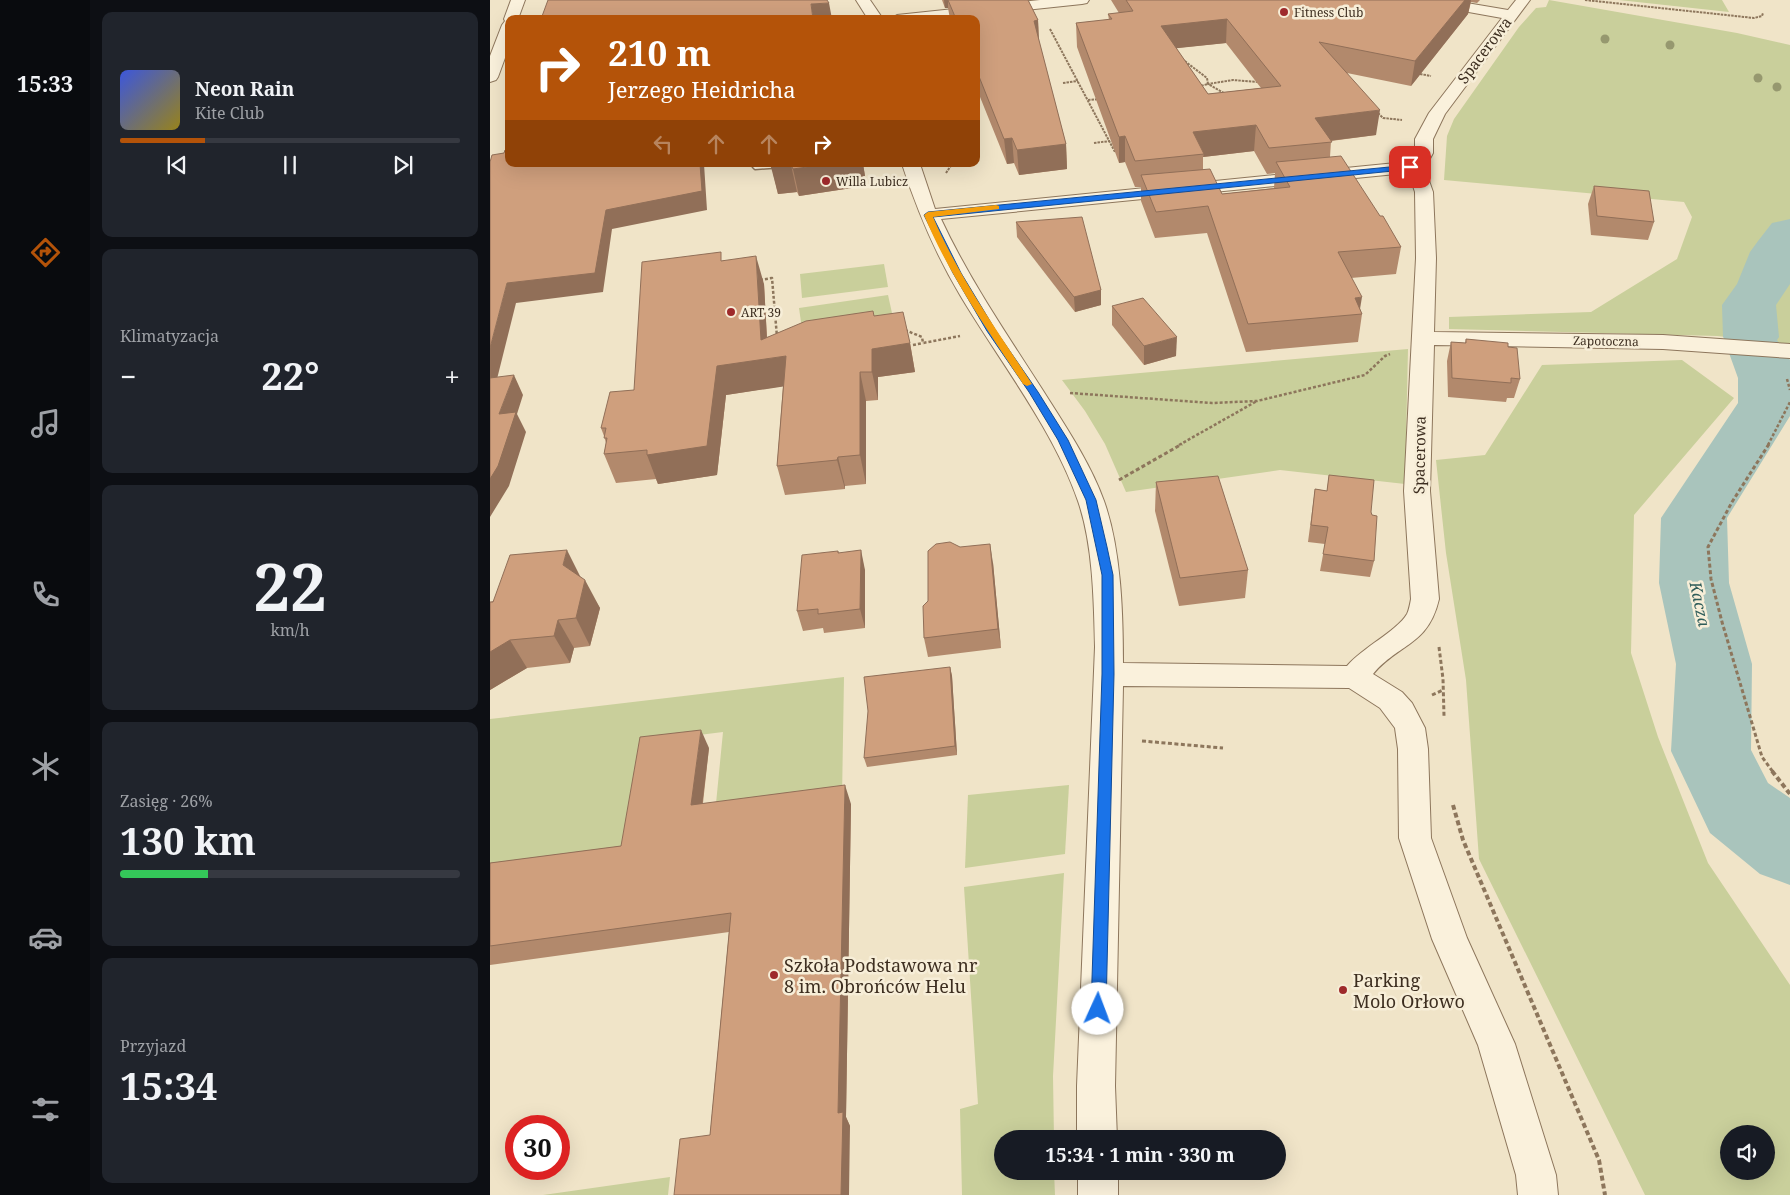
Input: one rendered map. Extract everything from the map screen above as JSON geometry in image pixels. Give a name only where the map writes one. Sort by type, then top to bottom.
[{"type":"street","points":[[512,15],[518,0]]},
{"type":"street","points":[[863,0],[873,15]]},
{"type":"street","points":[[934,15],[1082,0]]},
{"type":"street","points":[[1424,0],[1510,15]]},
{"type":"street","name":"Spacerowa","points":[[1354,677],[1366,663],[1411,629],[1421,616],[1425,599],[1417,492],[1426,258],[1424,192],[1418,175],[1410,167],[1420,162],[1424,153],[1424,139],[1437,113],[1523,0]]},
{"type":"street","points":[[490,77],[494,54],[505,33]]},
{"type":"street","points":[[912,167],[916,184],[941,244],[986,322],[1063,440],[1091,500],[1107,575],[1107,740],[1096,1086],[1097,1130]]},
{"type":"street","points":[[928,215],[1410,167]]},
{"type":"street","name":"Zapotoczna","points":[[1422,343],[1663,342],[1790,351]]},
{"type":"street","points":[[1108,674],[1354,677],[1391,700],[1401,711],[1410,728],[1413,749],[1415,838],[1450,939],[1496,1044],[1536,1175],[1538,1195]]},
{"type":"street","points":[[1098,1180],[1098,1195]]},
{"type":"path","points":[[1584,0],[1754,18],[1762,16],[1763,13]]},
{"type":"path","points":[[1060,46],[1119,158]]},
{"type":"path","points":[[1181,58],[1207,78],[1208,84]]},
{"type":"path","points":[[1199,86],[1220,81],[1247,80],[1262,83]]},
{"type":"path","points":[[1063,83],[1078,81]]},
{"type":"path","points":[[1208,84],[1225,94],[1229,99]]},
{"type":"path","points":[[1088,100],[1107,98]]},
{"type":"path","points":[[1377,113],[1383,118]]},
{"type":"path","points":[[1373,119],[1383,118],[1409,121]]},
{"type":"path","points":[[1094,143],[1110,141]]},
{"type":"path","points":[[755,281],[772,278],[777,338]]},
{"type":"path","points":[[903,330],[922,337],[923,343]]},
{"type":"path","points":[[913,345],[967,335]]},
{"type":"path","points":[[1062,393],[1212,403],[1257,401],[1366,375],[1385,356],[1422,343]]},
{"type":"path","points":[[1114,483],[1128,473],[1257,401]]},
{"type":"path","points":[[1790,402],[1774,436],[1732,502],[1708,547],[1711,578],[1722,622],[1762,757],[1790,794]]},
{"type":"path","points":[[1425,599],[1438,636],[1443,679],[1444,721]]},
{"type":"path","points":[[1107,740],[1223,748]]},
{"type":"path","points":[[1450,795],[1463,840],[1599,1160],[1605,1195]]},
{"type":"green space","points":[[1549,0],[1737,33],[1790,45],[1790,344],[1717,336],[1449,329],[1449,317],[1591,312],[1677,259],[1692,217],[1684,202],[1444,180],[1447,136],[1454,119],[1519,27],[1536,8],[1546,7]]},
{"type":"green space","points":[[1619,0],[1722,0],[1729,12]]},
{"type":"green space","points":[[884,264],[888,287],[802,298],[800,274]]},
{"type":"green space","points":[[888,295],[894,322],[803,336],[799,308]]},
{"type":"green space","points":[[1408,349],[1405,484],[1280,470],[1126,492],[1105,444],[1085,411],[1062,380]]},
{"type":"green space","points":[[1682,360],[1734,398],[1634,515],[1631,653],[1658,737],[1708,863],[1790,985],[1790,1195],[1645,1195],[1479,859],[1466,680],[1446,553],[1436,460],[1485,455],[1542,365]]},
{"type":"green space","points":[[844,677],[842,798],[714,824],[723,732],[643,742],[625,851],[490,868],[490,719]]},
{"type":"green space","points":[[1069,785],[1065,854],[965,868],[968,795]]},
{"type":"green space","points":[[1064,873],[1053,1076],[1054,1130],[994,1130],[994,1180],[1054,1180],[1055,1195],[962,1195],[960,1109],[978,1104],[964,887]]},
{"type":"green space","points":[[670,1177],[668,1195],[543,1195]]},
{"type":"building","points":[[548,0],[827,0],[829,3],[811,4],[812,15],[542,15]]},
{"type":"building","points":[[948,0],[1028,0],[1038,20],[1034,21],[1066,144],[1017,150],[1012,138],[1004,139],[980,79],[980,15],[954,15]]},
{"type":"building","points":[[1126,0],[1465,0],[1415,61],[1319,42],[1380,110],[1315,118],[1332,142],[1269,148],[1256,125],[1193,132],[1204,154],[1135,161],[1125,136],[1119,137],[1076,23],[1112,19],[1108,14],[1133,11]],"holes":[[[1227,19],[1281,86],[1208,94],[1161,26]]]},
{"type":"building","points":[[505,150],[505,167],[700,167],[702,191],[606,210],[595,273],[507,283],[490,348],[490,162],[492,155],[504,153]]},
{"type":"building","points":[[1341,156],[1380,216],[1383,216],[1401,247],[1338,252],[1362,297],[1355,298],[1362,314],[1248,324],[1208,206],[1156,212],[1141,175],[1210,169],[1222,194],[1290,187],[1276,162]]},
{"type":"building","points":[[1594,186],[1649,191],[1654,222],[1597,216]]},
{"type":"building","points":[[1082,217],[1101,290],[1074,297],[1016,222]]},
{"type":"building","points":[[721,252],[721,261],[756,256],[761,340],[806,321],[873,311],[874,316],[903,312],[910,343],[872,349],[872,372],[860,372],[860,455],[838,457],[837,460],[777,466],[786,356],[717,366],[707,446],[647,455],[647,450],[604,454],[607,438],[604,438],[606,428],[601,428],[610,392],[634,390],[642,262]]},
{"type":"building","points":[[1143,298],[1177,337],[1144,346],[1112,306]]},
{"type":"building","points":[[1466,339],[1508,343],[1508,347],[1517,348],[1520,379],[1511,378],[1511,383],[1452,378],[1451,342],[1466,343]]},
{"type":"building","points":[[514,375],[499,414],[516,412],[498,466],[490,479],[490,378]]},
{"type":"building","points":[[1329,475],[1374,480],[1371,512],[1372,515],[1377,516],[1374,561],[1323,554],[1328,527],[1311,525],[1315,489],[1327,491]]},
{"type":"building","points":[[1218,476],[1248,570],[1180,578],[1156,482]]},
{"type":"building","points":[[950,542],[960,547],[990,544],[998,629],[924,638],[923,606],[928,601],[928,551],[936,544]]},
{"type":"building","points":[[567,550],[563,565],[585,580],[576,618],[558,620],[554,636],[510,640],[490,652],[490,602],[493,602],[510,555]]},
{"type":"building","points":[[861,550],[860,609],[818,614],[818,609],[797,611],[802,555]]},
{"type":"building","points":[[950,667],[955,746],[864,758],[868,711],[864,677]]},
{"type":"building","points":[[701,730],[691,805],[845,785],[838,1113],[843,1112],[841,1195],[674,1195],[680,1139],[710,1135],[731,913],[490,946],[490,863],[621,846],[640,737]]},
{"type":"waterway","name":"Kacza","points":[[1751,337],[1749,305],[1763,285],[1776,252],[1790,234]]},
{"type":"waterway","name":"Kacza","points":[[1758,353],[1768,378],[1768,403],[1694,518],[1694,583],[1714,664],[1711,751],[1739,808],[1790,847]]},
{"type":"slow traffic","points":[[996,208],[928,215],[957,273],[991,331],[1027,384]]},
{"type":"place","name":"Fitness Club","points":[[1284,12]]},
{"type":"place","name":"Willa Lubicz","points":[[826,181]]},
{"type":"place","name":"ART 39","points":[[731,312]]},
{"type":"place","name":"Szkoła Podstawowa nr 8 im. Obrońców Helu","points":[[774,975]]},
{"type":"place","name":"Parking Molo Orłowo","points":[[1343,990]]},
{"type":"route","points":[[1098,1009],[1108,674],[1107,575],[1102,547],[1091,500],[1063,440],[1034,392],[991,331],[957,273],[928,215],[1410,167]]}]
